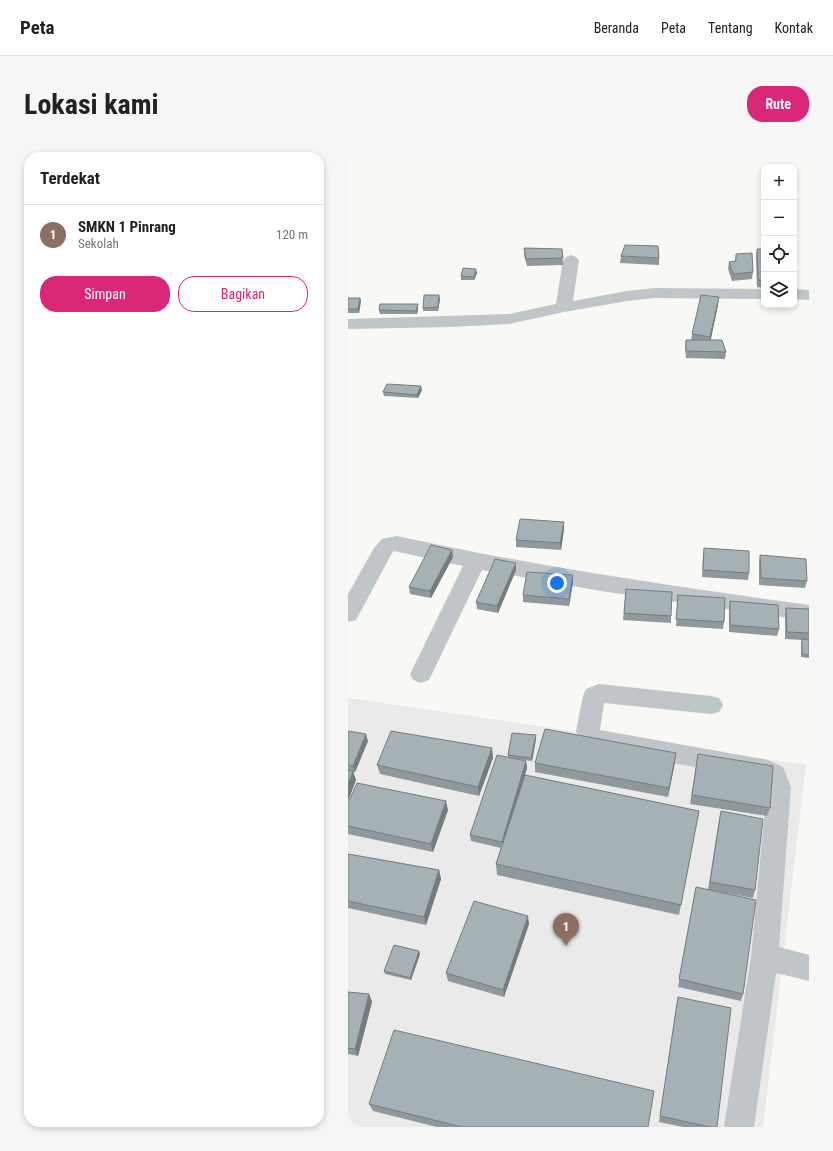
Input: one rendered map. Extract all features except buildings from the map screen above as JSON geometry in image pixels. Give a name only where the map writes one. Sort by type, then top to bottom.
[{"type":"street","points":[[564,307],[571,260]]},
{"type":"street","points":[[348,324],[509,319],[564,307],[627,296],[655,294],[761,294]]},
{"type":"street","points":[[797,294],[809,294]]},
{"type":"street","points":[[348,614],[384,548],[389,544],[397,543],[476,561],[649,591],[809,614]]},
{"type":"street","points":[[421,674],[476,561]]},
{"type":"street","points":[[711,705],[599,693],[594,696],[588,731],[590,736],[595,738],[768,770],[774,774],[778,787],[765,957],[739,1127]]},
{"type":"street","points":[[765,957],[809,968]]},
{"type":"shaded area","points":[[348,698],[806,765],[763,1127],[348,1127]]},
{"type":"place","name":"SMKN 1 Pinrang","points":[[566,946]]}]
